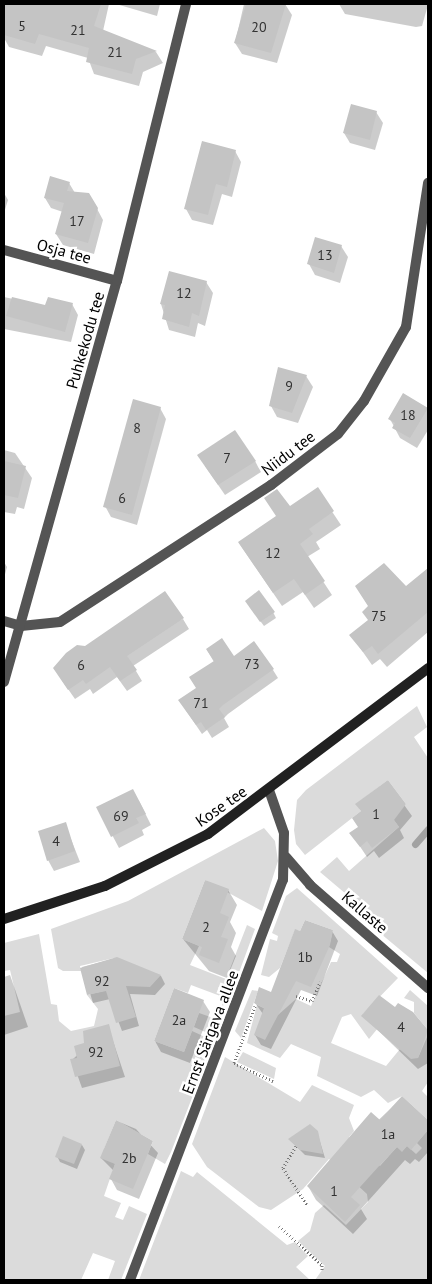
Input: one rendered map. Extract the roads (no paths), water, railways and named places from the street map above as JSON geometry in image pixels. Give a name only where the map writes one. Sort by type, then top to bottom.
[{"type":"main road","name":"Kose tee","points":[[4,919],[132,875],[208,834],[269,790],[428,668]]},
{"type":"street","name":"Puhkekodu tee","points":[[4,682],[117,281],[186,4]]},
{"type":"street","name":"Niidu tee","points":[[21,626],[60,622],[271,485],[338,434],[364,401],[406,327],[428,183]]},
{"type":"street","name":"Osja tee","points":[[4,250],[117,281]]},
{"type":"street","points":[[4,621],[21,626]]},
{"type":"street","name":"Ernst Särgava allee","points":[[130,1280],[283,880],[286,857],[282,822],[269,790]]},
{"type":"street","name":"Kallaste","points":[[286,857],[310,885],[428,988]]},
{"type":"waterway","points":[[415,844],[428,829]]}]
